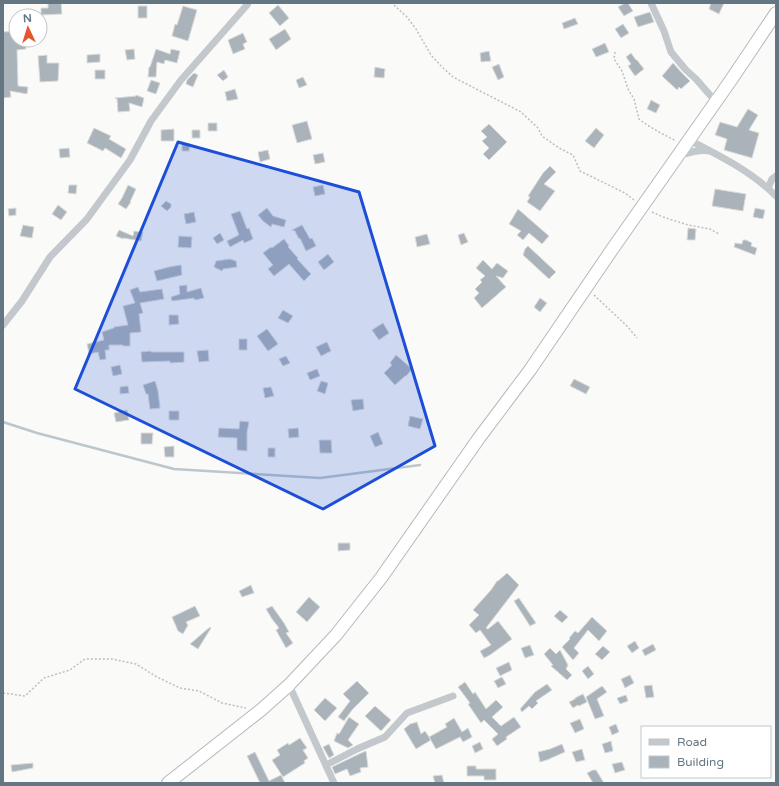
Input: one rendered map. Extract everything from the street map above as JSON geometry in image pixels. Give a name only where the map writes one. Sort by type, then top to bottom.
[{"type":"highway","points":[[168,783],[261,710],[289,685],[336,635],[381,578],[530,370],[684,147],[775,19]]},
{"type":"street","points":[[3,325],[22,301],[50,257],[87,219],[130,160],[151,121],[181,80],[247,6],[248,3]]},
{"type":"street","points":[[651,3],[664,31],[671,52],[716,102]]},
{"type":"street","points":[[684,147],[723,157]]},
{"type":"street","points":[[684,147],[696,151],[706,150],[723,157],[752,175],[776,196]]},
{"type":"street","points":[[768,188],[772,179],[776,176]]},
{"type":"street","points":[[289,685],[334,783]]},
{"type":"street","points":[[326,765],[385,737],[407,713],[453,696]]},
{"type":"path","points":[[394,4],[412,23],[431,55],[453,77],[521,112],[538,128],[542,136],[559,148],[573,155],[580,171],[625,193],[643,207],[663,217],[688,225],[710,229],[719,234]]},
{"type":"path","points":[[615,52],[614,59],[622,71],[628,89],[634,99],[639,119],[684,147]]},
{"type":"path","points":[[586,289],[614,313],[637,338]]},
{"type":"path","points":[[3,693],[25,696],[44,678],[70,670],[85,659],[112,659],[136,664],[156,677],[180,688],[199,691],[222,703],[261,710]]},
{"type":"highlighted area","points":[[178,142],[359,192],[435,446],[323,509],[75,389]]},
{"type":"building","points":[[48,3],[61,3],[62,14],[48,15]]},
{"type":"building","points":[[628,3],[633,11],[624,16],[618,7]]},
{"type":"building","points":[[711,3],[724,3],[719,14],[709,9]]},
{"type":"building","points":[[278,5],[289,18],[280,26],[269,13]]},
{"type":"building","points":[[138,6],[147,6],[147,18],[138,18]]},
{"type":"building","points":[[183,6],[197,10],[188,41],[172,36],[175,24],[177,25]]},
{"type":"building","points":[[650,12],[654,22],[638,27],[634,17]]},
{"type":"building","points":[[575,18],[578,24],[564,29],[562,23]]},
{"type":"building","points":[[623,24],[629,33],[621,38],[615,29]]},
{"type":"building","points":[[285,29],[291,39],[276,50],[269,39]]},
{"type":"building","points":[[3,32],[8,32],[8,48],[26,48],[17,50],[18,86],[28,87],[27,94],[10,91],[11,97],[3,98]]},
{"type":"building","points":[[243,33],[247,42],[243,44],[245,49],[233,54],[228,40]]},
{"type":"building","points":[[605,43],[609,52],[596,57],[592,49]]},
{"type":"building","points":[[134,49],[135,59],[127,60],[125,50]]},
{"type":"building","points":[[156,49],[170,54],[171,49],[180,51],[177,63],[165,60],[164,64],[157,62],[156,77],[148,77],[149,67]]},
{"type":"building","points":[[489,51],[491,61],[481,62],[480,53]]},
{"type":"building","points":[[631,53],[644,69],[635,76],[628,66],[631,64],[626,57]]},
{"type":"building","points":[[100,54],[100,62],[87,63],[87,55]]},
{"type":"building","points":[[47,55],[47,63],[59,63],[58,81],[40,82],[38,56]]},
{"type":"building","points":[[673,63],[690,81],[681,89],[679,87],[677,90],[662,76]]},
{"type":"building","points":[[499,64],[504,77],[498,80],[492,67]]},
{"type":"building","points":[[375,67],[385,69],[384,78],[374,77]]},
{"type":"building","points":[[95,70],[105,70],[105,79],[95,79]]},
{"type":"building","points":[[224,70],[228,77],[223,81],[217,75]]},
{"type":"building","points":[[194,73],[198,75],[193,87],[186,84],[187,80]]},
{"type":"building","points":[[303,77],[307,85],[299,88],[296,80]]},
{"type":"building","points":[[151,80],[160,83],[156,94],[147,91]]},
{"type":"building","points":[[235,89],[238,99],[227,101],[225,92]]},
{"type":"building","points":[[136,95],[144,98],[142,107],[129,103],[130,111],[118,112],[117,99],[115,98]]},
{"type":"building","points":[[651,100],[660,105],[656,113],[647,109]]},
{"type":"building","points":[[748,109],[758,115],[749,130],[759,133],[752,158],[724,150],[727,139],[715,135],[720,122],[737,127]]},
{"type":"building","points":[[307,121],[312,139],[297,143],[292,125]]},
{"type":"building","points":[[208,123],[217,123],[217,131],[208,131]]},
{"type":"building","points":[[489,124],[507,142],[489,160],[483,154],[489,148],[482,141],[487,137],[481,131]]},
{"type":"building","points":[[94,128],[111,136],[109,139],[126,149],[121,158],[105,148],[103,151],[87,143]]},
{"type":"building","points":[[596,128],[604,135],[594,148],[585,141]]},
{"type":"building","points":[[174,129],[174,141],[161,141],[161,130]]},
{"type":"building","points":[[192,130],[200,130],[200,138],[192,138]]},
{"type":"building","points":[[182,143],[190,144],[189,151],[182,151]]},
{"type":"building","points":[[69,148],[70,157],[60,158],[59,149]]},
{"type":"building","points":[[268,150],[270,159],[260,162],[258,152]]},
{"type":"building","points":[[323,153],[325,162],[315,164],[313,155]]},
{"type":"building","points":[[550,166],[556,172],[544,184],[555,191],[540,211],[527,202],[530,197],[528,196],[543,173]]},
{"type":"building","points":[[69,185],[77,185],[76,194],[68,193]]},
{"type":"building","points":[[128,185],[136,189],[131,202],[126,209],[118,204]]},
{"type":"building","points":[[323,185],[325,194],[315,196],[313,187]]},
{"type":"building","points":[[715,189],[746,194],[743,211],[712,206]]},
{"type":"building","points":[[166,201],[171,204],[171,207],[167,211],[161,206]]},
{"type":"building","points":[[58,205],[67,212],[61,220],[52,214]]},
{"type":"building","points":[[16,208],[16,215],[9,216],[8,209]]},
{"type":"building","points":[[267,208],[273,216],[286,220],[284,227],[272,224],[271,227],[263,221],[258,215]]},
{"type":"building","points":[[755,208],[765,210],[763,219],[753,217]]},
{"type":"building","points":[[518,209],[549,236],[542,244],[529,233],[523,240],[517,235],[521,231],[509,224]]},
{"type":"building","points":[[240,211],[247,229],[249,228],[253,239],[244,243],[243,240],[230,247],[227,241],[239,235],[231,214]]},
{"type":"building","points":[[194,212],[196,222],[186,224],[184,214]]},
{"type":"building","points":[[23,225],[34,227],[32,238],[20,236]]},
{"type":"building","points":[[302,225],[316,246],[306,251],[300,238],[299,239],[295,231],[292,230]]},
{"type":"building","points":[[688,228],[696,229],[695,240],[687,240]]},
{"type":"building","points":[[119,230],[133,236],[134,231],[143,232],[141,241],[123,239],[116,236]]},
{"type":"building","points":[[220,233],[224,240],[217,244],[213,238]]},
{"type":"building","points":[[464,233],[468,242],[461,245],[458,235]]},
{"type":"building","points":[[427,234],[430,244],[417,247],[415,237]]},
{"type":"building","points":[[179,236],[192,237],[191,248],[178,247]]},
{"type":"building","points":[[284,239],[289,246],[288,247],[298,258],[297,259],[311,274],[304,281],[289,264],[274,276],[268,269],[273,265],[263,253]]},
{"type":"building","points":[[743,240],[752,243],[751,246],[757,248],[755,255],[734,247],[735,243],[742,244]]},
{"type":"building","points":[[528,246],[556,272],[549,279],[523,255]]},
{"type":"building","points":[[328,254],[334,262],[324,270],[318,262]]},
{"type":"building","points":[[230,259],[236,261],[237,267],[223,269],[222,271],[214,267],[216,261]]},
{"type":"building","points":[[483,260],[492,269],[497,263],[508,271],[503,278],[496,276],[506,287],[482,308],[474,298],[479,293],[475,289],[482,282],[480,280],[485,276],[476,268]]},
{"type":"building","points":[[181,265],[182,275],[157,281],[154,271]]},
{"type":"building","points":[[187,285],[187,292],[201,288],[204,298],[172,301],[171,297],[180,294],[179,286]]},
{"type":"building","points":[[138,287],[140,292],[162,289],[164,299],[140,303],[143,313],[139,314],[141,332],[130,333],[130,346],[109,345],[109,350],[105,350],[106,359],[100,360],[98,352],[89,354],[87,344],[104,340],[102,332],[114,327],[128,325],[123,306],[135,303],[130,290]]},
{"type":"building","points":[[540,298],[547,303],[540,312],[534,307]]},
{"type":"building","points":[[283,310],[293,316],[288,323],[278,318]]},
{"type":"building","points":[[169,315],[178,315],[179,324],[169,325]]},
{"type":"building","points":[[383,323],[389,333],[379,340],[372,330]]},
{"type":"building","points":[[267,329],[278,344],[268,351],[257,336]]},
{"type":"building","points":[[239,339],[247,339],[247,350],[239,350]]},
{"type":"building","points":[[327,342],[331,351],[321,356],[316,347]]},
{"type":"building","points":[[208,350],[209,361],[199,362],[197,351]]},
{"type":"building","points":[[141,352],[184,352],[184,362],[142,362]]},
{"type":"building","points":[[396,355],[412,369],[395,385],[384,373],[392,365],[390,363]]},
{"type":"building","points":[[286,356],[290,363],[283,366],[279,359]]},
{"type":"building","points":[[120,365],[122,374],[113,376],[111,367]]},
{"type":"building","points":[[317,369],[320,376],[310,380],[307,373]]},
{"type":"building","points":[[574,379],[590,387],[586,394],[570,386]]},
{"type":"building","points":[[155,381],[160,408],[150,409],[148,394],[146,394],[143,385]]},
{"type":"building","points":[[321,381],[328,383],[325,394],[317,391]]},
{"type":"building","points":[[128,386],[129,393],[120,394],[120,387]]},
{"type":"building","points":[[271,387],[274,396],[265,398],[263,388]]},
{"type":"building","points":[[363,399],[364,409],[353,411],[351,400]]},
{"type":"building","points":[[127,410],[129,420],[116,422],[114,413]]},
{"type":"building","points":[[169,411],[179,411],[179,420],[169,420]]},
{"type":"building","points":[[410,416],[423,419],[420,429],[408,426]]},
{"type":"building","points":[[240,421],[249,422],[247,432],[247,451],[237,450],[237,438],[218,437],[219,428],[239,429]]},
{"type":"building","points":[[298,428],[299,437],[289,438],[288,429]]},
{"type":"building","points":[[378,432],[383,444],[375,447],[370,436]]},
{"type":"building","points":[[141,433],[153,433],[152,444],[141,444]]},
{"type":"building","points":[[319,440],[331,440],[332,453],[320,453]]},
{"type":"building","points":[[174,446],[174,457],[165,457],[164,447]]},
{"type":"building","points":[[268,448],[275,448],[275,457],[268,457]]},
{"type":"building","points":[[338,543],[350,543],[350,550],[338,551]]},
{"type":"building","points":[[507,573],[519,585],[486,628],[488,629],[498,621],[512,639],[484,658],[480,651],[491,645],[480,630],[476,633],[469,625],[479,615],[473,610],[497,581]]},
{"type":"building","points":[[251,585],[254,593],[242,597],[239,591]]},
{"type":"building","points":[[309,597],[320,607],[307,622],[296,612]]},
{"type":"building","points":[[519,598],[536,623],[530,626],[514,601]]},
{"type":"building","points":[[195,606],[200,616],[186,622],[188,625],[183,634],[178,631],[172,617]]},
{"type":"building","points":[[272,606],[284,623],[289,632],[286,633],[293,643],[286,648],[276,630],[279,628],[266,609]]},
{"type":"building","points":[[560,610],[568,617],[562,623],[554,616]]},
{"type":"building","points":[[592,617],[607,631],[599,641],[588,630],[574,648],[579,653],[573,660],[562,647],[575,631],[578,633]]},
{"type":"building","points":[[210,627],[211,628],[198,649],[190,644]]},
{"type":"building","points":[[635,641],[639,648],[632,653],[627,646]]},
{"type":"building","points":[[653,644],[656,650],[645,656],[642,650]]},
{"type":"building","points":[[530,645],[534,655],[525,658],[521,648]]},
{"type":"building","points":[[603,646],[610,652],[602,660],[595,654]]},
{"type":"building","points":[[550,648],[556,654],[560,650],[568,665],[566,669],[572,675],[567,680],[551,666],[553,665],[544,654]]},
{"type":"building","points":[[509,662],[512,670],[500,676],[496,668]]},
{"type":"building","points":[[588,666],[594,674],[588,679],[582,671]]},
{"type":"building","points":[[630,675],[634,683],[625,688],[621,679]]},
{"type":"building","points":[[502,677],[506,684],[498,688],[494,681]]},
{"type":"building","points":[[357,681],[369,693],[352,710],[344,721],[338,717],[350,701],[343,694]]},
{"type":"building","points":[[465,682],[473,694],[475,692],[486,709],[496,700],[503,707],[492,717],[501,726],[514,717],[521,727],[506,737],[507,739],[497,746],[492,739],[498,734],[484,720],[481,723],[468,704],[470,703],[458,687]]},
{"type":"building","points":[[547,684],[552,690],[536,701],[538,703],[532,709],[529,706],[522,712],[520,709],[535,692]]},
{"type":"building","points":[[652,685],[654,697],[646,698],[644,686]]},
{"type":"building","points":[[602,686],[607,692],[597,699],[604,716],[595,719],[586,697]]},
{"type":"building","points":[[583,694],[587,702],[573,708],[569,702]]},
{"type":"building","points":[[626,695],[628,701],[620,704],[617,698]]},
{"type":"building","points":[[325,698],[337,708],[325,721],[314,710]]},
{"type":"building","points":[[375,706],[391,720],[381,731],[365,716]]},
{"type":"building","points":[[349,717],[359,724],[348,740],[353,745],[348,748],[334,741],[337,733],[339,734]]},
{"type":"building","points":[[454,718],[462,732],[468,728],[472,737],[463,742],[460,737],[436,749],[429,737],[447,727],[445,724]]},
{"type":"building","points":[[580,719],[584,729],[575,733],[570,723]]},
{"type":"building","points":[[417,722],[421,734],[425,731],[431,740],[416,749],[404,729],[410,724]]},
{"type":"building","points":[[616,724],[619,732],[612,735],[609,727]]},
{"type":"building","points":[[300,738],[307,748],[303,750],[308,758],[304,761],[305,763],[283,777],[272,760],[280,755],[277,750]]},
{"type":"building","points":[[611,741],[613,751],[605,753],[602,744]]},
{"type":"building","points":[[480,742],[483,749],[475,753],[472,746]]},
{"type":"building","points":[[329,744],[334,755],[329,758],[323,747]]},
{"type":"building","points":[[562,744],[565,752],[540,762],[538,752]]},
{"type":"building","points":[[582,749],[585,760],[576,762],[572,752]]},
{"type":"building","points":[[366,751],[368,767],[360,768],[361,772],[350,776],[347,769],[335,774],[332,767]]},
{"type":"building","points":[[255,752],[269,781],[281,775],[285,783],[260,783],[247,756]]},
{"type":"building","points":[[622,762],[625,770],[615,773],[612,764]]},
{"type":"building","points":[[33,763],[33,768],[12,772],[11,765]]},
{"type":"building","points":[[467,766],[476,766],[476,769],[496,769],[496,780],[484,780],[484,776],[467,776]]},
{"type":"building","points":[[596,770],[604,783],[593,783],[587,773]]},
{"type":"building","points":[[442,775],[444,783],[435,783],[433,776]]},
{"type":"waterway","points":[[3,422],[37,433],[174,469],[320,478],[420,465]]}]
